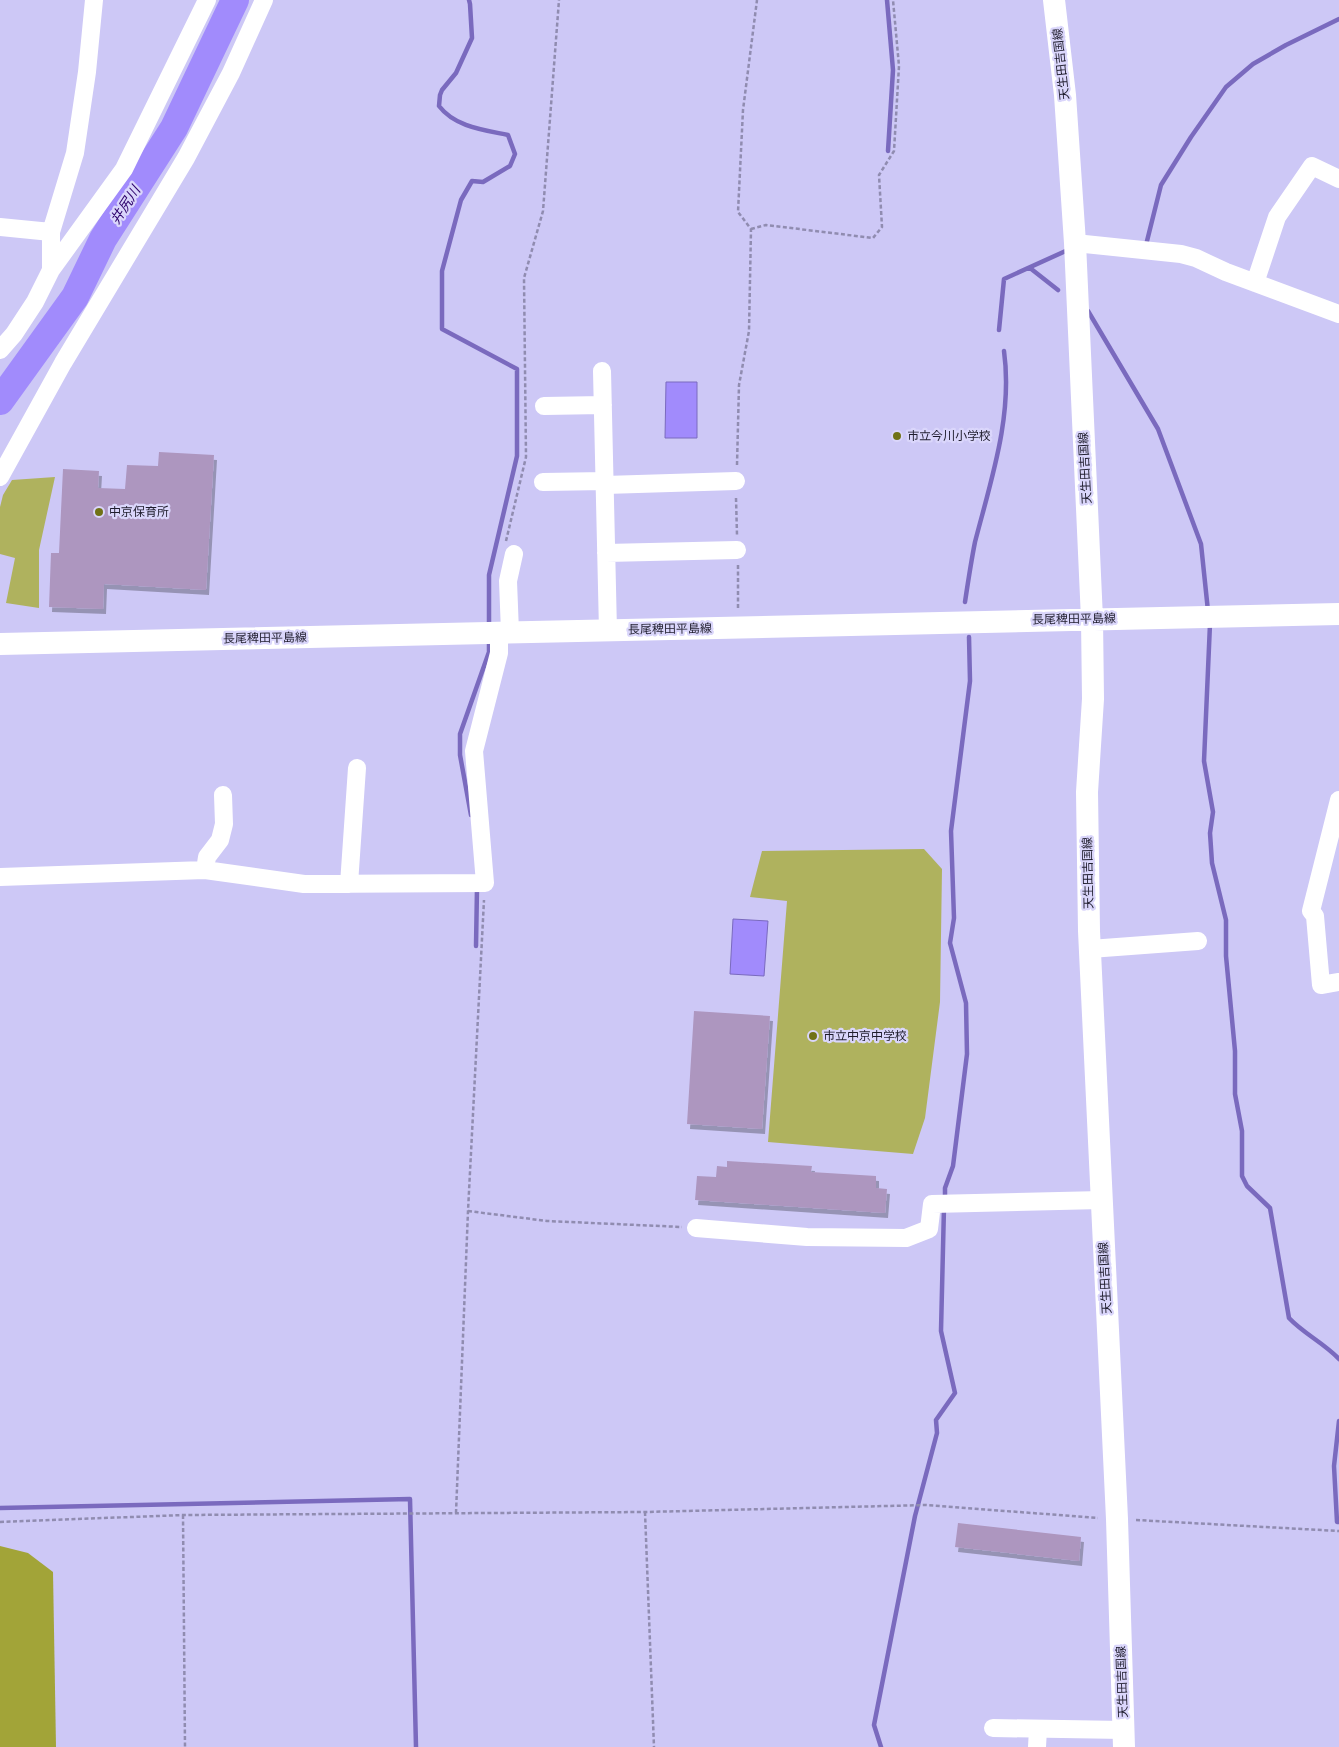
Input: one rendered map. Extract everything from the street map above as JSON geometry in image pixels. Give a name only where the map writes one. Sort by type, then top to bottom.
[{"type":"main road","name":"天生田吉国線","points":[[1054,0],[1065,95],[1075,243],[1092,619],[1093,699],[1087,792],[1090,949],[1117,1519],[1124,1738]]},
{"type":"main road","name":"長尾稗田平島線","points":[[0,644],[1339,614]]},
{"type":"street","points":[[51,270],[50,232],[75,154],[87,72],[94,0]]},
{"type":"street","points":[[0,350],[14,334],[35,302],[51,270],[124,169],[207,0]]},
{"type":"street","points":[[0,477],[63,363],[186,158],[231,74],[264,0]]},
{"type":"street","points":[[1255,282],[1277,217],[1312,166],[1339,179]]},
{"type":"street","points":[[0,227],[50,232]]},
{"type":"street","points":[[1075,243],[1181,254],[1196,258],[1226,272],[1339,314]]},
{"type":"street","points":[[602,372],[608,630]]},
{"type":"street","points":[[544,406],[603,405]]},
{"type":"street","points":[[543,482],[736,481]]},
{"type":"street","points":[[0,877],[205,870],[304,884],[485,883],[474,751],[504,632],[510,548]]},
{"type":"street","points":[[606,553],[737,550]]},
{"type":"street","points":[[349,884],[358,768]]},
{"type":"street","points":[[205,870],[207,858],[220,840],[224,824],[223,795]]},
{"type":"street","points":[[1339,800],[1311,910],[1315,916],[1321,985],[1339,982]]},
{"type":"street","points":[[1090,949],[1198,941]]},
{"type":"street","points":[[696,1228],[807,1237],[906,1238],[929,1229],[932,1204],[1102,1200]]},
{"type":"street","points":[[993,1728],[1038,1729],[1124,1738]]},
{"type":"street","points":[[1037,1747],[1038,1729]]},
{"type":"path","points":[[510,548],[526,457],[524,278],[543,211],[559,0]]},
{"type":"path","points":[[739,628],[736,481],[739,385],[749,331],[751,229],[738,212],[743,110],[757,0]]},
{"type":"path","points":[[751,229],[766,225],[873,238],[882,227],[879,175],[894,151],[899,66],[893,0]]},
{"type":"path","points":[[456,1513],[468,1211],[485,883]]},
{"type":"path","points":[[468,1211],[547,1221],[696,1228]]},
{"type":"path","points":[[0,1522],[183,1515],[645,1512],[926,1505],[1117,1519],[1339,1531]]},
{"type":"path","points":[[645,1512],[654,1747]]},
{"type":"path","points":[[183,1515],[185,1747]]},
{"type":"green space","points":[[55,477],[39,550],[39,608],[6,603],[15,558],[0,554],[0,507],[3,495],[12,480]]},
{"type":"green space","points":[[924,849],[942,869],[940,1002],[925,1118],[913,1154],[768,1142],[787,901],[750,897],[762,851]]},
{"type":"shaded area","points":[[666,382],[697,382],[697,438],[665,438]]},
{"type":"shaded area","points":[[733,919],[768,921],[764,976],[730,974]]},
{"type":"shaded area","points":[[0,1546],[28,1553],[53,1572],[56,1747],[0,1747]]},
{"type":"building","points":[[159,452],[214,455],[206,590],[104,584],[103,609],[49,607],[51,553],[59,553],[63,469],[99,471],[98,488],[125,489],[127,465],[158,466]]},
{"type":"building","points":[[694,1011],[770,1016],[762,1129],[687,1124]]},
{"type":"building","points":[[727,1161],[812,1166],[811,1172],[876,1176],[876,1188],[887,1189],[885,1213],[695,1200],[697,1176],[716,1177],[717,1166],[727,1167]]},
{"type":"building","points":[[958,1523],[1081,1537],[1079,1561],[955,1547]]},
{"type":"waterway","name":"井尻川","points":[[0,401],[75,297],[103,239],[174,128],[235,0]]},
{"type":"waterway","points":[[469,0],[472,38],[456,73],[442,90],[439,106],[453,119],[462,123],[508,135],[515,154],[510,166],[483,182],[472,181],[461,200],[442,271],[442,329],[517,369],[517,456],[489,575],[489,626]]},
{"type":"waterway","points":[[887,0],[893,70],[888,151]]},
{"type":"waterway","points":[[1146,245],[1161,185],[1191,137],[1226,87],[1253,64],[1286,45],[1339,19]]},
{"type":"waterway","points":[[999,330],[1004,279],[1070,249]]},
{"type":"waterway","points":[[1030,268],[1058,290]]},
{"type":"waterway","points":[[1088,311],[1158,429],[1201,544],[1208,611]]},
{"type":"waterway","points":[[965,602],[975,542],[994,471],[1003,424],[1006,400],[1004,351]]},
{"type":"waterway","points":[[1210,624],[1204,761],[1213,812],[1210,833],[1212,863],[1226,920],[1226,956],[1235,1051],[1235,1094],[1242,1131],[1242,1176],[1247,1186],[1270,1208],[1289,1318],[1339,1359]]},
{"type":"waterway","points":[[945,1199],[945,1188],[953,1166],[967,1054],[966,1003],[950,943],[954,918],[951,831],[970,681],[969,637]]},
{"type":"waterway","points":[[471,815],[460,755],[460,734],[489,652],[489,639]]},
{"type":"waterway","points":[[476,946],[477,888]]},
{"type":"waterway","points":[[881,1747],[874,1725],[915,1516],[937,1433],[936,1420],[955,1393],[941,1331],[944,1207]]},
{"type":"waterway","points":[[1339,1421],[1334,1466],[1337,1522],[1339,1522]]},
{"type":"waterway","points":[[0,1508],[410,1499],[416,1747]]},
{"type":"place","name":"市立今川小学校","points":[[897,436]]},
{"type":"place","name":"中京保育所","points":[[99,512]]},
{"type":"place","name":"市立中京中学校","points":[[813,1036]]}]
